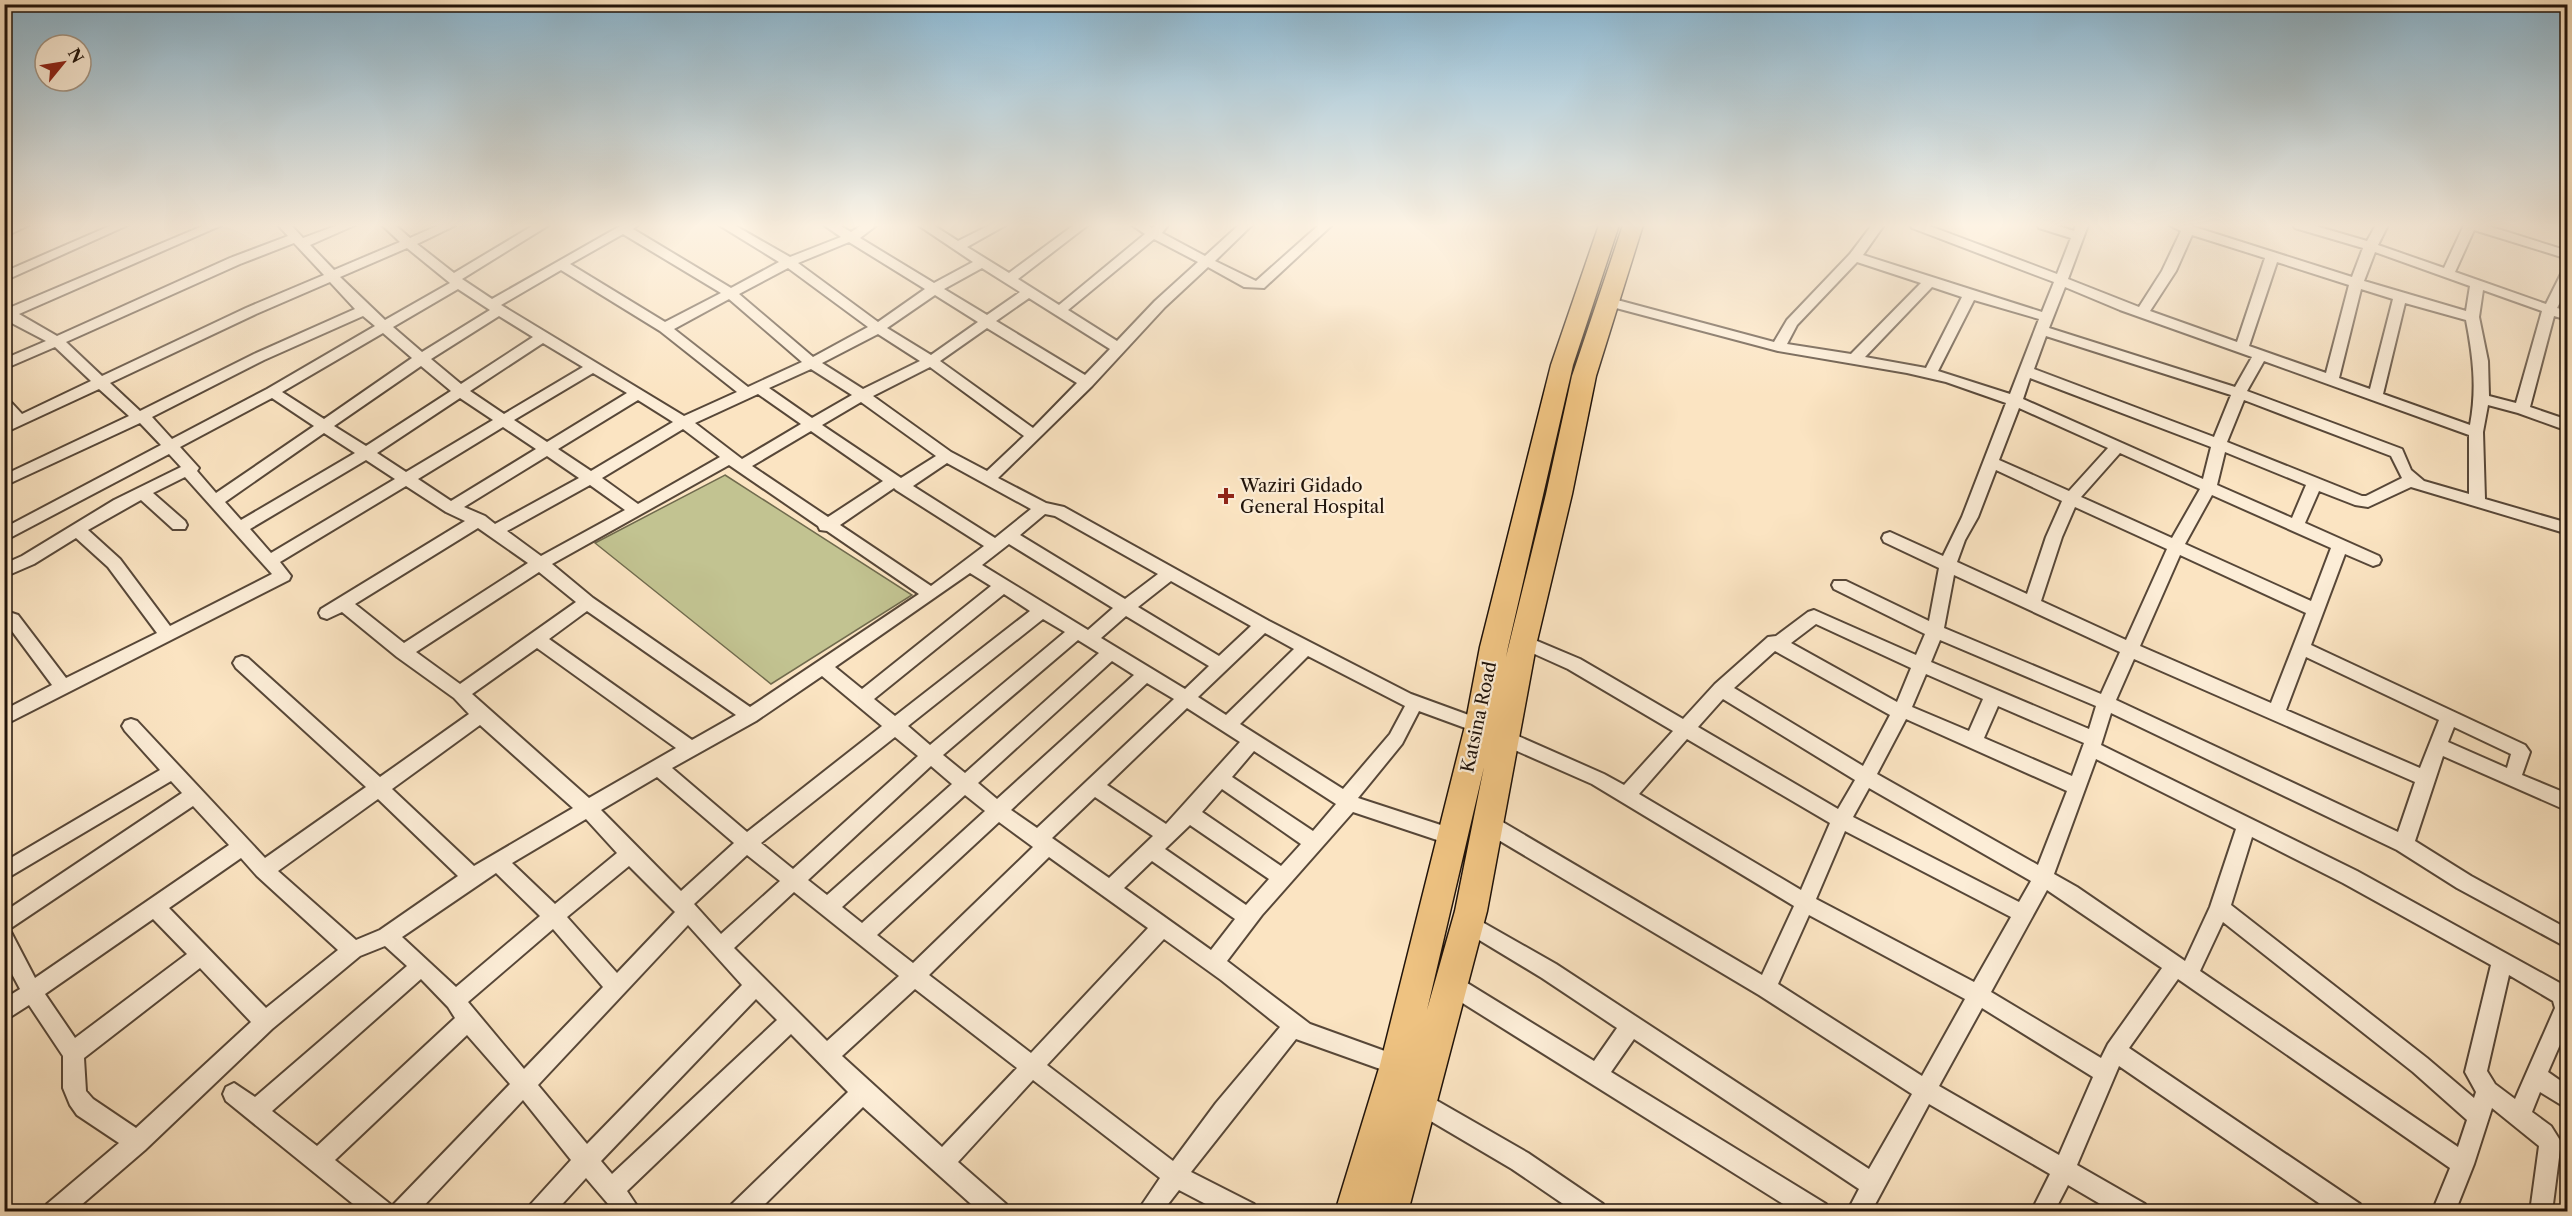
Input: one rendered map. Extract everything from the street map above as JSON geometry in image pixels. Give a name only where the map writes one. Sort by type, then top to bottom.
[{"type":"highway","name":"Katsina Road","points":[[1353,1212],[1397,1065],[1479,726],[1494,647],[1559,375],[1571,331],[1589,282]]},
{"type":"highway","name":"Katsina Road","points":[[1389,1212],[1468,923],[1523,641],[1559,494],[1581,386],[1613,282]]},
{"type":"street","points":[[5,313],[80,282]]},
{"type":"street","points":[[4,365],[188,282]]},
{"type":"street","points":[[4,428],[251,311],[323,282]]},
{"type":"street","points":[[336,282],[364,310],[460,392],[637,511]]},
{"type":"street","points":[[4,535],[272,392],[385,327],[455,282]]},
{"type":"street","points":[[457,282],[542,338],[684,422],[735,462],[826,526],[931,594]]},
{"type":"street","points":[[215,501],[323,425],[537,282]]},
{"type":"street","points":[[588,282],[665,328],[753,390],[812,424],[897,483],[1124,608],[1220,665]]},
{"type":"street","points":[[713,282],[730,293],[812,363],[862,395],[946,456],[1042,508],[1059,511],[1263,625],[1415,703],[1479,726]]},
{"type":"street","points":[[665,328],[751,282]]},
{"type":"street","points":[[816,282],[878,328],[931,361],[1034,435]]},
{"type":"street","points":[[926,282],[988,323],[1087,383]]},
{"type":"street","points":[[496,530],[591,478],[684,422],[812,363],[878,328],[947,282]]},
{"type":"street","points":[[1014,282],[1119,349]]},
{"type":"street","points":[[1059,311],[1094,282]]},
{"type":"street","points":[[988,479],[1087,383],[1183,282]]},
{"type":"street","points":[[1245,282],[1258,285],[1262,282]]},
{"type":"street","points":[[1778,347],[1792,323],[1831,282]]},
{"type":"street","points":[[1855,359],[1929,282],[2391,450],[2400,457],[2411,480],[2419,485],[2566,525]]},
{"type":"street","points":[[1766,988],[1841,820],[1901,712],[1922,665],[1941,610],[1948,565],[1956,541],[1970,517],[2059,282]]},
{"type":"street","points":[[2066,282],[2142,314],[2259,357],[2376,395],[2476,432]]},
{"type":"street","points":[[2142,314],[2162,282]]},
{"type":"street","points":[[2241,350],[2263,282]]},
{"type":"street","points":[[2352,282],[2472,316]]},
{"type":"street","points":[[2470,282],[2568,316]]},
{"type":"street","points":[[2522,409],[2549,310],[2564,282]]},
{"type":"street","points":[[2331,380],[2356,283]]},
{"type":"street","points":[[2477,284],[2472,316],[2481,361],[2482,399],[2476,432],[2477,501]]},
{"type":"street","points":[[402,652],[539,564],[637,511],[812,424],[862,395],[931,361],[1029,292]]},
{"type":"street","points":[[1930,373],[1970,295]]},
{"type":"street","points":[[2376,395],[2400,297]]},
{"type":"street","points":[[1606,301],[1778,347],[1930,373],[2014,401],[2373,560]]},
{"type":"street","points":[[4,481],[140,417],[259,357],[364,310]]},
{"type":"street","points":[[4,571],[118,504],[191,468],[103,381],[56,340],[5,313]]},
{"type":"street","points":[[240,528],[366,453],[542,338]]},
{"type":"street","points":[[1858,1212],[2043,878],[2078,787],[2106,703],[2175,548],[2209,487],[2219,444],[2239,393],[2259,357]]},
{"type":"street","points":[[270,561],[592,367]]},
{"type":"street","points":[[2025,371],[2365,502],[2411,480]]},
{"type":"street","points":[[272,392],[405,480],[451,508],[496,530],[587,602],[750,716]]},
{"type":"street","points":[[451,508],[636,393]]},
{"type":"street","points":[[2482,399],[2522,409],[2568,426]]},
{"type":"street","points":[[4,403],[20,421]]},
{"type":"street","points":[[2032,603],[2054,537],[2071,500],[2116,447]]},
{"type":"street","points":[[826,526],[946,456]]},
{"type":"street","points":[[1991,462],[2314,610]]},
{"type":"street","points":[[4,718],[283,576],[187,470]]},
{"type":"street","points":[[2296,526],[2315,483]]},
{"type":"street","points":[[143,493],[179,525]]},
{"type":"street","points":[[55,1212],[137,1142],[265,1022],[353,950],[387,936],[472,877],[658,767],[750,716],[824,668],[971,566],[1042,508]]},
{"type":"street","points":[[327,613],[479,520]]},
{"type":"street","points":[[77,529],[114,563],[168,635]]},
{"type":"street","points":[[1890,538],[2129,649],[2425,778]]},
{"type":"street","points":[[2276,713],[2340,546]]},
{"type":"street","points":[[971,566],[1044,609],[1347,802],[1452,837]]},
{"type":"street","points":[[721,947],[932,754],[1083,634],[1124,608],[1171,573]]},
{"type":"street","points":[[861,700],[1004,585]]},
{"type":"street","points":[[1839,585],[1935,631],[2106,703],[2404,844],[2464,882],[2568,939]]},
{"type":"street","points":[[460,693],[587,602]]},
{"type":"street","points":[[343,603],[402,652],[460,693],[481,715],[588,808],[826,1056],[863,1092],[944,1162],[994,1211]]},
{"type":"street","points":[[402,1212],[616,987],[685,908],[747,843],[1044,609]]},
{"type":"street","points":[[1774,642],[1778,644],[1814,616],[2092,744],[2350,877],[2560,994],[2565,1008],[2519,1116]]},
{"type":"street","points":[[12,619],[63,687]]},
{"type":"street","points":[[826,1056],[914,976],[1094,786],[1263,625]]},
{"type":"street","points":[[537,639],[691,749]]},
{"type":"street","points":[[1523,641],[1574,664],[1841,820],[2024,914]]},
{"type":"street","points":[[1626,796],[1721,689],[1774,642]]},
{"type":"street","points":[[1774,642],[1901,712],[2078,787]]},
{"type":"street","points":[[1227,725],[1306,647]]},
{"type":"street","points":[[2300,647],[2520,751],[2512,778]]},
{"type":"street","points":[[828,907],[964,782],[1111,652]]},
{"type":"street","points":[[242,663],[378,786],[472,877]]},
{"type":"street","points":[[824,668],[998,810],[1213,963],[1294,1026],[1304,1032],[1397,1065]]},
{"type":"street","points":[[863,935],[1146,674]]},
{"type":"street","points":[[1721,689],[1866,777],[2070,893],[2463,1164]]},
{"type":"street","points":[[1973,743],[1993,697]]},
{"type":"street","points":[[1213,963],[1347,802],[1396,739],[1415,703]]},
{"type":"street","points":[[264,870],[378,786],[481,715]]},
{"type":"street","points":[[2404,844],[2425,778],[2449,717]]},
{"type":"street","points":[[131,726],[264,870],[353,950]]},
{"type":"street","points":[[1505,738],[1598,779],[1805,903],[1978,995],[2104,1072]]},
{"type":"street","points":[[1110,889],[1189,814],[1252,741]]},
{"type":"street","points":[[2439,746],[2568,803]]},
{"type":"street","points":[[658,767],[747,843],[914,976],[1175,1176],[1246,1212]]},
{"type":"street","points":[[4,872],[173,771]]},
{"type":"street","points":[[1220,778],[1314,842]]},
{"type":"street","points":[[1094,786],[1167,835]]},
{"type":"street","points":[[4,923],[194,795]]},
{"type":"street","points":[[1189,814],[1282,878]]},
{"type":"street","points":[[1487,824],[1766,988],[1925,1090],[2137,1212]]},
{"type":"street","points":[[2042,1212],[2064,1170],[2104,1072],[2115,1051],[2182,969],[2220,908],[2247,825]]},
{"type":"street","points":[[4,1011],[243,846]]},
{"type":"street","points":[[1152,851],[1249,918]]},
{"type":"street","points":[[454,1000],[630,854]]},
{"type":"street","points":[[497,862],[554,916],[616,987]]},
{"type":"street","points":[[156,908],[265,1022]]},
{"type":"street","points":[[2220,908],[2411,1058],[2479,1116]]},
{"type":"street","points":[[1468,923],[1632,1024],[1872,1185]]},
{"type":"street","points":[[944,1162],[1162,927]]},
{"type":"street","points":[[387,936],[422,966],[454,1000],[468,1020],[630,1212]]},
{"type":"street","points":[[4,938],[32,992],[73,1053],[75,1088],[78,1098],[85,1107],[137,1142]]},
{"type":"street","points":[[73,1053],[202,955]]},
{"type":"street","points":[[2502,961],[2476,1072],[2487,1091],[2543,1134],[2550,1142],[2541,1212]]},
{"type":"street","points":[[256,1111],[422,966]]},
{"type":"street","points":[[539,1212],[756,985]]},
{"type":"street","points":[[1452,985],[1818,1212]]},
{"type":"street","points":[[318,1161],[468,1020]]},
{"type":"street","points":[[611,1191],[791,1020]]},
{"type":"street","points":[[1597,1074],[1632,1024]]},
{"type":"street","points":[[1148,1212],[1224,1111],[1294,1026]]},
{"type":"street","points":[[2115,1051],[2352,1212]]},
{"type":"street","points":[[2536,1076],[2568,1099]]},
{"type":"street","points":[[2443,1212],[2463,1164],[2487,1091]]},
{"type":"street","points":[[740,1212],[863,1092]]},
{"type":"street","points":[[234,1094],[382,1212]]},
{"type":"street","points":[[1420,1102],[1520,1161],[1595,1212]]},
{"type":"green space","points":[[725,475],[912,595],[771,684],[595,543]]},
{"type":"place","name":"Waziri Gidado General Hospital","points":[[1226,496]]}]
